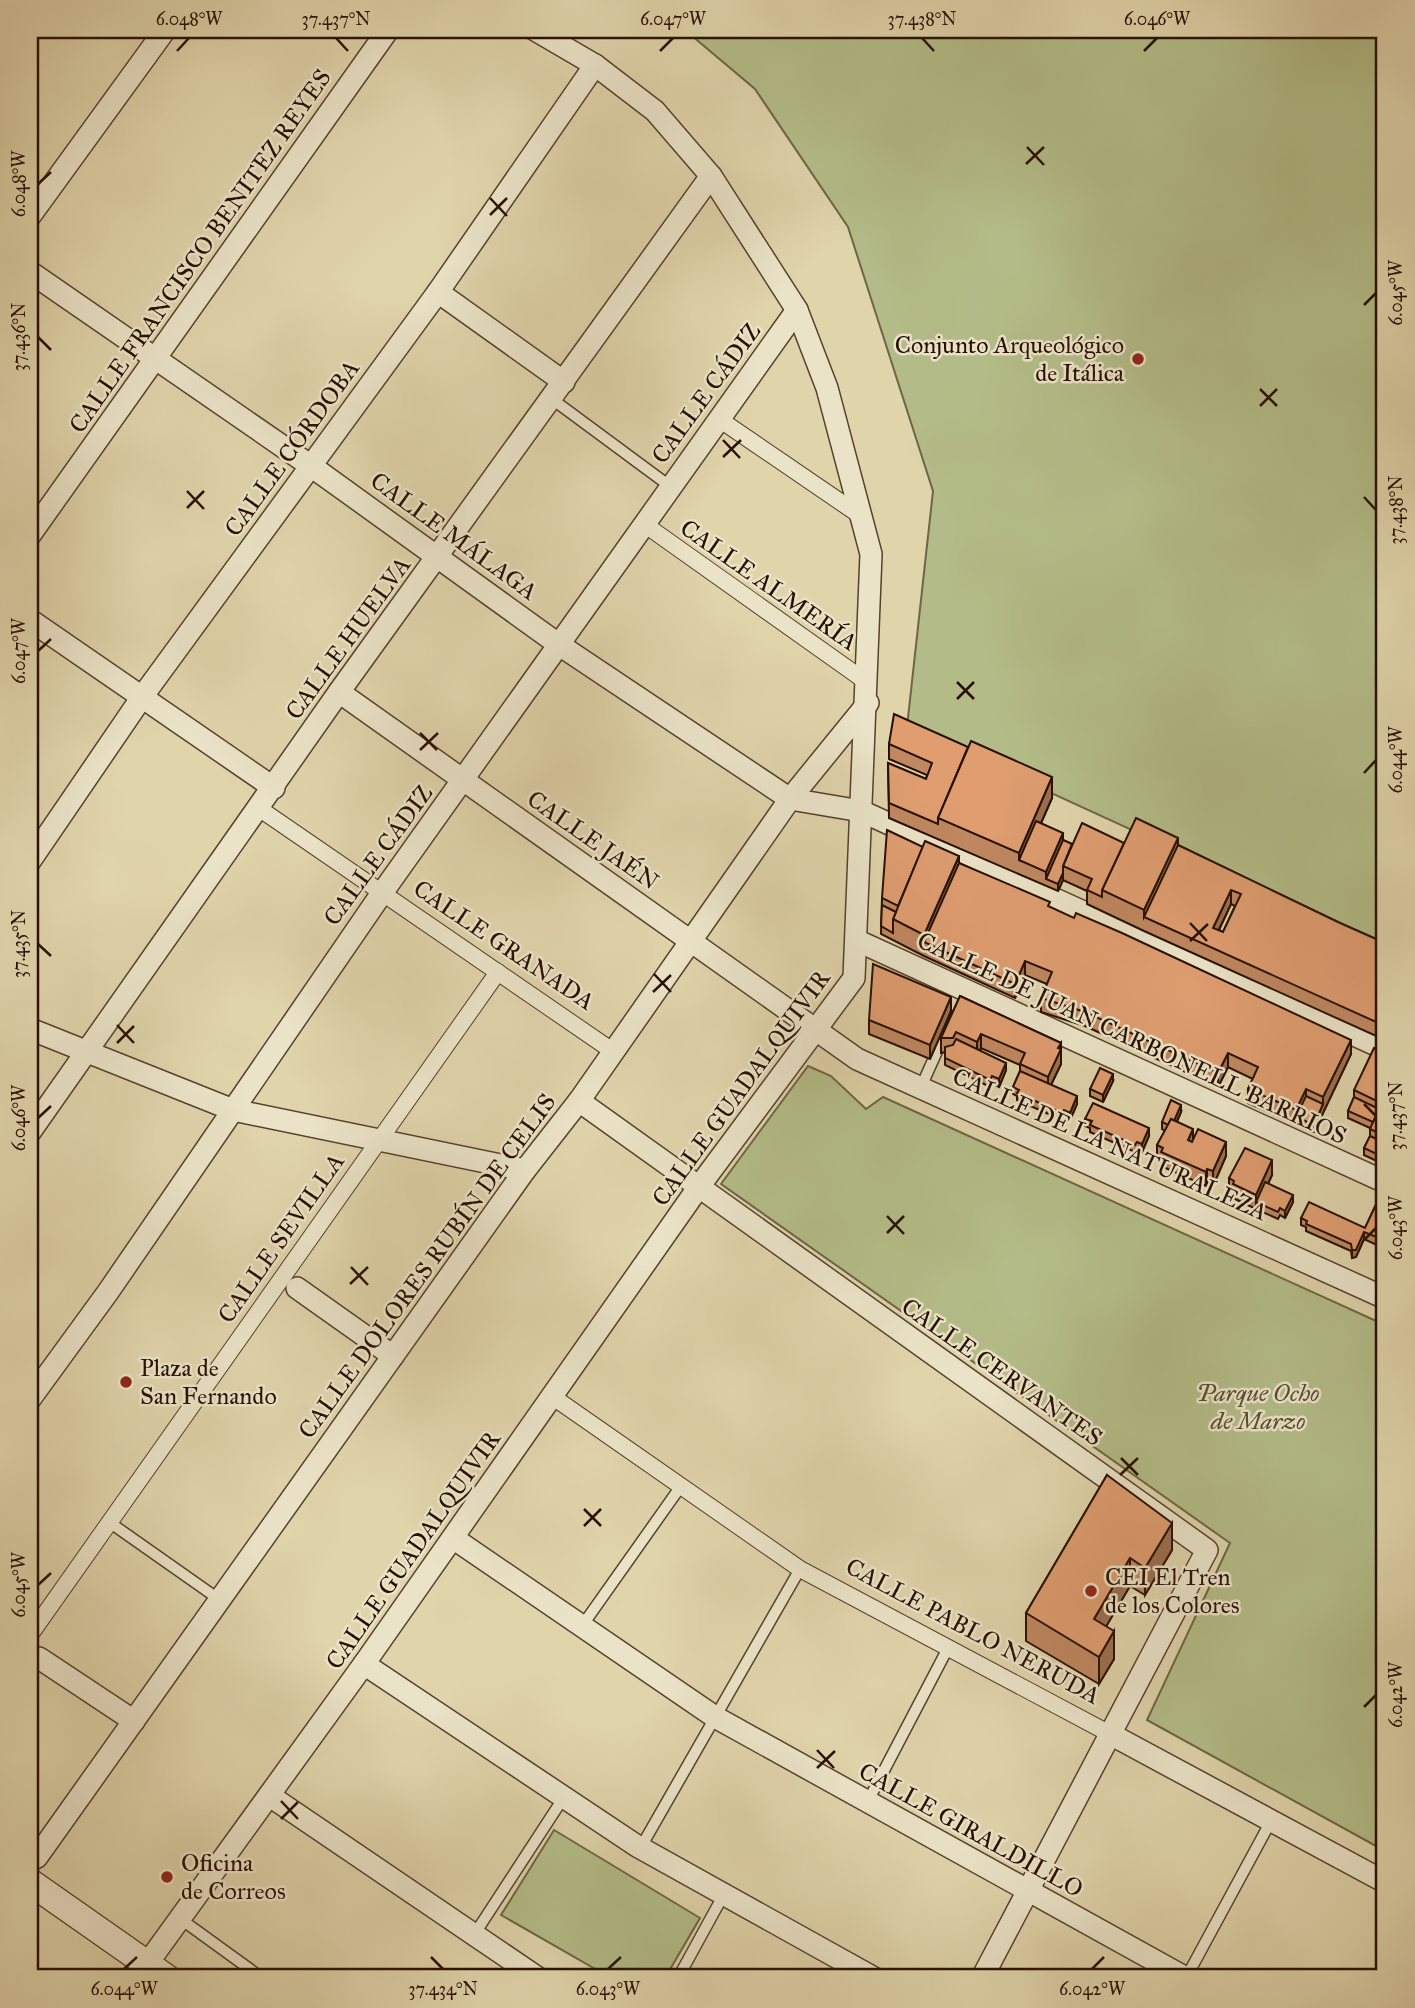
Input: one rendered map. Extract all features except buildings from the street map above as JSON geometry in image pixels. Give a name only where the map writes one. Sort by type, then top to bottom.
[{"type":"street","points":[[30,216],[165,30]]},
{"type":"street","name":"CALLE FRANCISCO BENITEZ REYES","points":[[30,535],[388,30]]},
{"type":"street","name":"CALLE GUADALQUIVIR","points":[[157,1971],[182,1920],[553,1398],[698,1188],[818,1030],[854,978],[858,940],[860,811],[868,693],[871,554],[827,388],[797,310],[711,176],[655,111],[595,65],[535,30]]},
{"type":"street","name":"CALLE CÓRDOBA","points":[[30,861],[142,697],[438,292],[595,65]]},
{"type":"street","name":"CALLE HUELVA","points":[[30,1132],[260,809],[339,692],[711,176]]},
{"type":"street","name":"CALLE MÁLAGA","points":[[30,272],[439,556],[558,644],[790,799],[860,811],[1385,1049]]},
{"type":"street","points":[[438,292],[558,391]]},
{"type":"street","name":"CALLE CÁDIZ","points":[[30,1399],[108,1292],[382,893],[797,310]]},
{"type":"street","points":[[719,419],[861,516]]},
{"type":"street","name":"CALLE ALMERÍA","points":[[644,524],[868,693]]},
{"type":"street","points":[[30,620],[274,788]]},
{"type":"street","name":"CALLE JAÉN","points":[[339,692],[818,1030]]},
{"type":"street","name":"CALLE DOLORES RUBÍN DE CELIS","points":[[30,1861],[37,1857],[868,693]]},
{"type":"street","name":"CALLE GRANADA","points":[[260,809],[614,1052]]},
{"type":"street","name":"CALLE DE JUAN CARBONELL BARRIOS","points":[[858,940],[962,996],[1385,1182]]},
{"type":"street","name":"CALLE SEVILLA","points":[[30,1635],[498,972]]},
{"type":"street","points":[[30,1029],[233,1110],[525,1170]]},
{"type":"street","name":"CALLE DE LA NATURALEZA","points":[[818,1030],[858,1059],[1385,1297]]},
{"type":"street","name":"CALLE CERVANTES","points":[[579,1101],[1208,1550],[982,1978]]},
{"type":"street","points":[[297,1288],[393,1356]]},
{"type":"street","name":"CALLE PABLO NERUDA","points":[[553,1398],[800,1569],[1385,1882]]},
{"type":"street","name":"CALLE GIRALDILLO","points":[[453,1538],[715,1717],[1028,1893],[1186,1978]]},
{"type":"street","points":[[38,1658],[134,1721]]},
{"type":"street","points":[[364,1664],[641,1847],[874,1978]]},
{"type":"street","points":[[270,1796],[538,1978]]},
{"type":"street","points":[[30,1882],[157,1971]]},
{"type":"lane","points":[[558,391],[671,487]]},
{"type":"lane","points":[[921,1087],[954,1014]]},
{"type":"lane","points":[[582,1626],[681,1486]]},
{"type":"lane","points":[[109,1522],[220,1600]]},
{"type":"lane","points":[[641,1847],[800,1569]]},
{"type":"lane","points":[[867,1802],[948,1648]]},
{"type":"lane","points":[[474,1935],[564,1797]]},
{"type":"lane","points":[[1186,1978],[1271,1821]]},
{"type":"lane","points":[[678,1978],[724,1894]]},
{"type":"lane","points":[[182,1920],[262,1978]]},
{"type":"green space","name":"Conjunto Arqueológico de Itálica","points":[[685,30],[1385,30],[1385,946],[907,727],[933,491],[848,227],[755,89]]},
{"type":"green space","name":"Parque Ocho de Marzo","points":[[808,1066],[831,1076],[866,1109],[883,1097],[1385,1325],[1385,1851],[1147,1720],[1230,1543],[721,1184]]},
{"type":"green space","points":[[554,1830],[700,1918],[665,1978],[611,1978],[501,1915]]},
{"type":"place","name":"Conjunto Arqueológico de Itálica","points":[[1138,359]]},
{"type":"place","name":"Plaza de San Fernando","points":[[126,1382]]},
{"type":"place","name":"CEI El Tren de los Colores","points":[[1091,1591]]},
{"type":"place","name":"Oficina de Correos","points":[[167,1877]]}]
